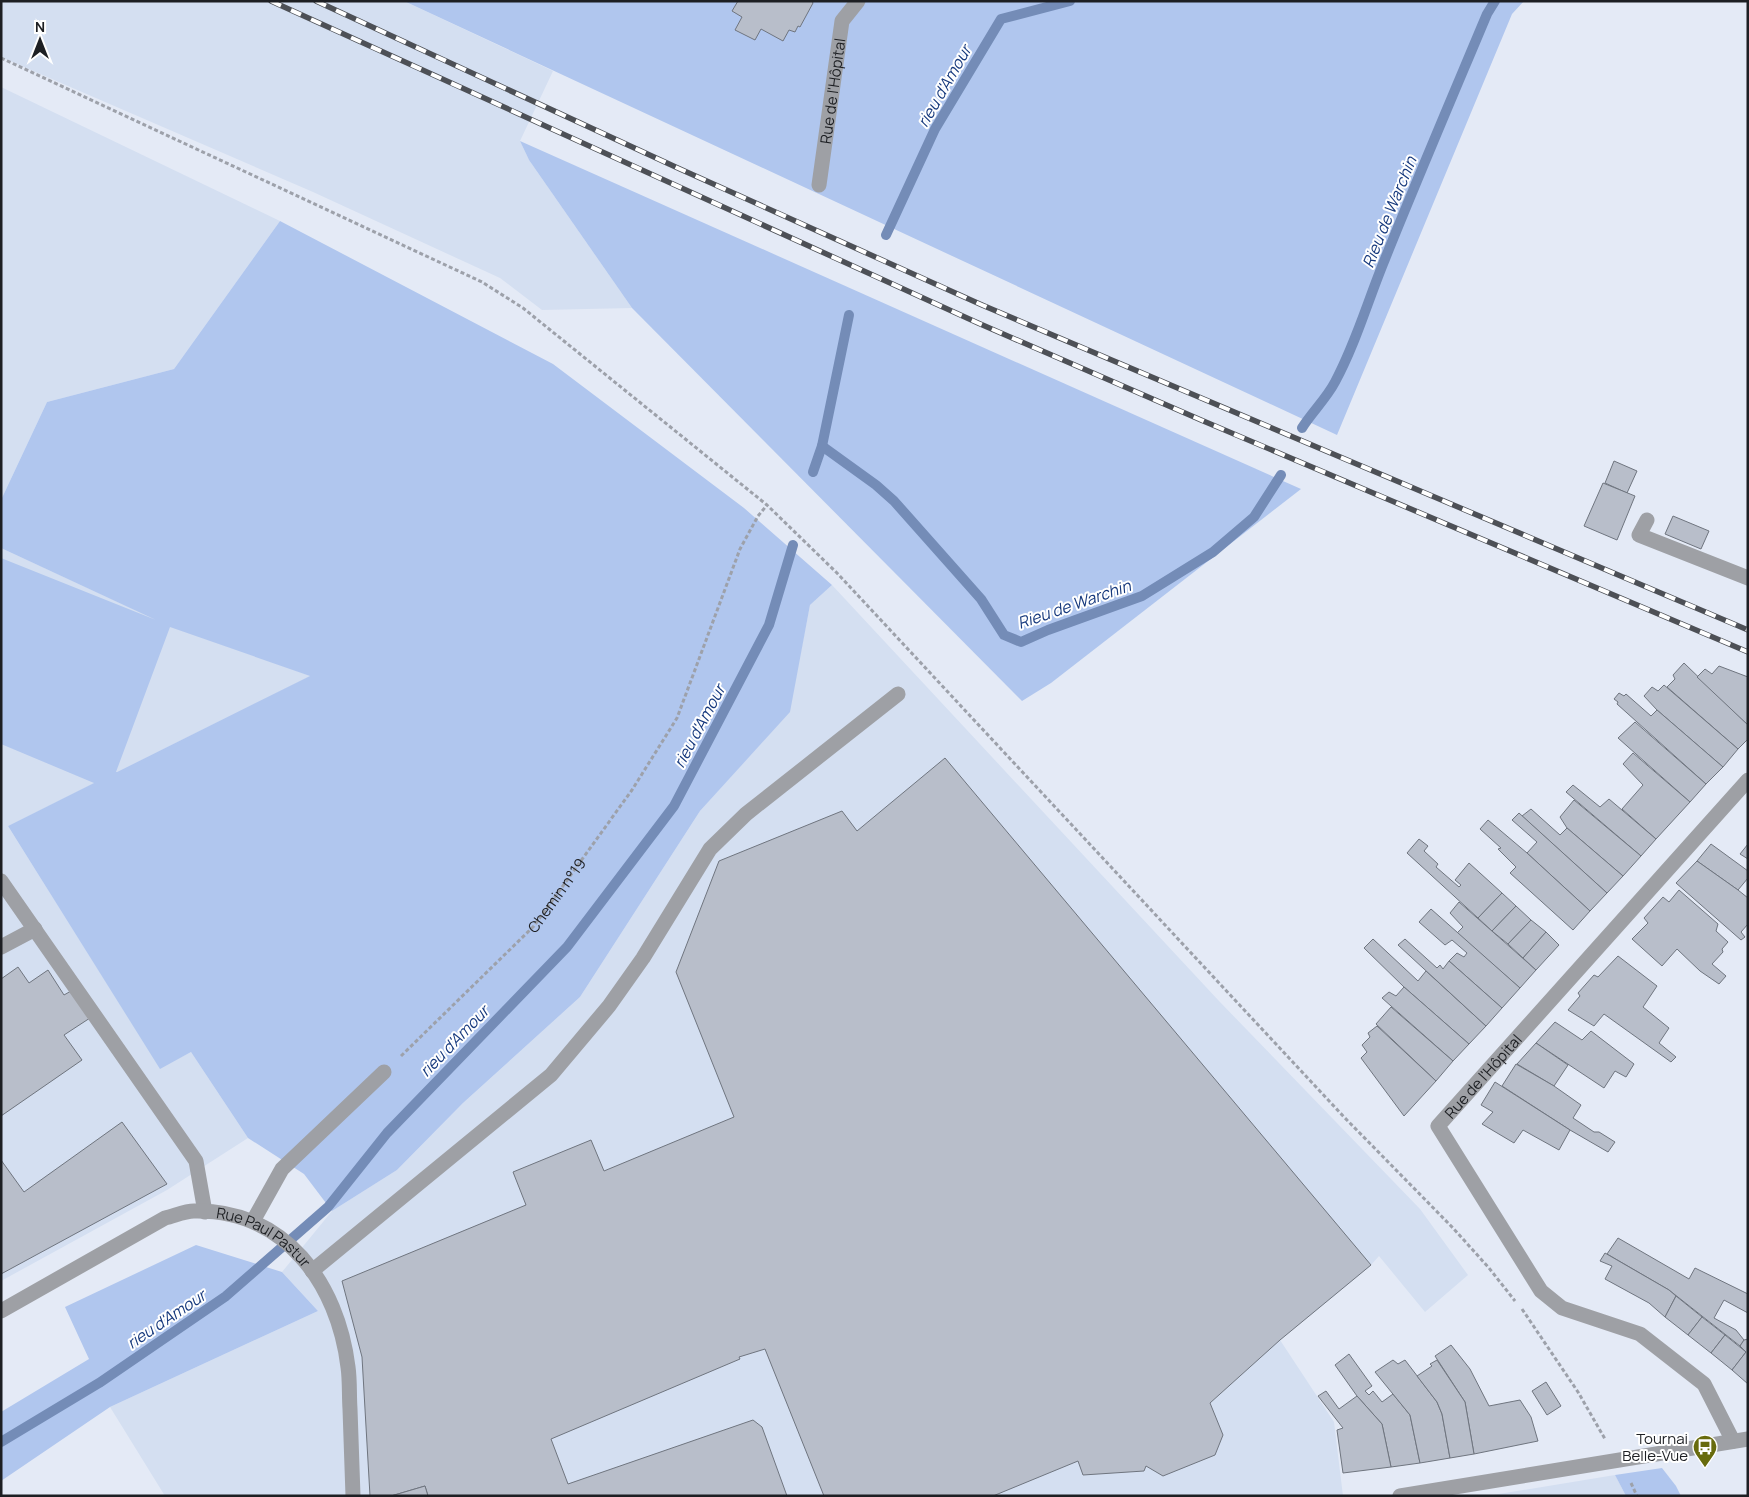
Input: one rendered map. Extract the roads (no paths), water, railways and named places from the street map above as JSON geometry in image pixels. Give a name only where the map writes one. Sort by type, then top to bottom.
[{"type":"street","name":"Rue de l'Hôpital","points":[[819,186],[842,21],[858,1]]},
{"type":"street","points":[[1647,520],[1639,534],[1748,578]]},
{"type":"street","points":[[312,1271],[550,1075],[609,1006],[643,958],[710,849],[746,814],[898,694]]},
{"type":"street","name":"Rue de l'Hôpital","points":[[1740,1440],[1704,1384],[1640,1334],[1562,1308],[1541,1291],[1438,1126],[1748,780]]},
{"type":"street","points":[[1,881],[196,1161],[205,1212]]},
{"type":"street","points":[[1,947],[35,930]]},
{"type":"street","points":[[253,1221],[282,1169],[384,1072]]},
{"type":"street","name":"Rue Paul Pastur","points":[[1,1311],[165,1218],[193,1211],[225,1213],[253,1221],[280,1236],[292,1246],[312,1271],[336,1315],[348,1368],[354,1496]]},
{"type":"street","points":[[1400,1496],[1740,1440]]},
{"type":"waterway","name":"rieu d'Amour","points":[[886,235],[935,129],[1001,19],[1070,1]]},
{"type":"waterway","name":"Rieu de Warchin","points":[[1302,428],[1331,388],[1356,337],[1379,274],[1423,167],[1487,14],[1495,1]]},
{"type":"waterway","name":"rieu d'Amour","points":[[813,472],[822,446],[849,315]]},
{"type":"waterway","name":"Rieu de Warchin","points":[[822,446],[876,485],[894,501],[981,599],[1004,635],[1021,642],[1048,630],[1142,596],[1213,552],[1254,517],[1281,475]]},
{"type":"waterway","name":"rieu d'Amour","points":[[1,1442],[99,1383],[226,1296],[328,1207],[387,1133],[567,947],[674,806],[769,625],[793,545]]},
{"type":"railway","points":[[271,1],[978,323],[1201,420],[1748,652]]},
{"type":"railway","points":[[316,1],[680,169],[982,305],[1748,630]]},
{"type":"place","name":"Tournai Belle-Vue","points":[[1705,1468]]}]
